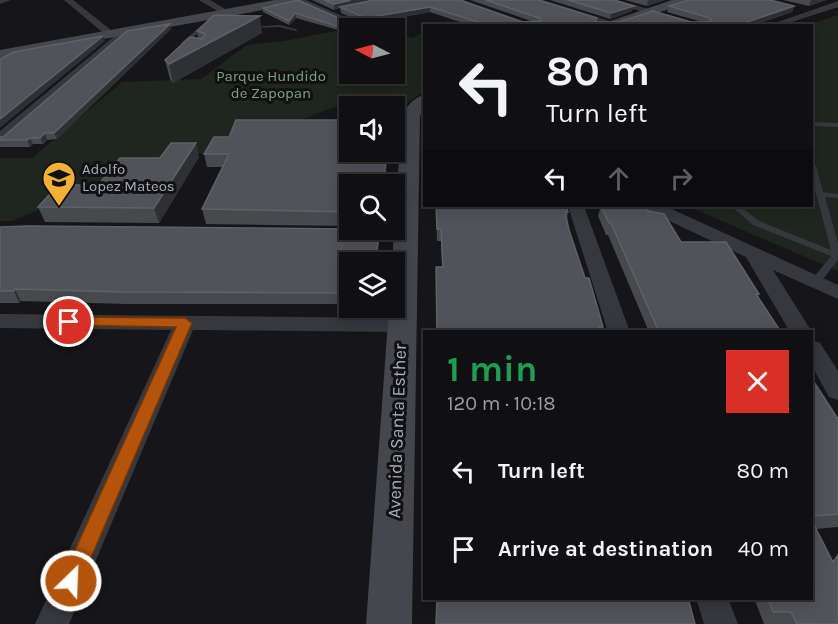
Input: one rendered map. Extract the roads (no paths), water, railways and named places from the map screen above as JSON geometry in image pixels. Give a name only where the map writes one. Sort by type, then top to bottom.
[{"type":"street","points":[[0,1],[7,0]]},
{"type":"street","points":[[68,0],[111,34]]},
{"type":"street","points":[[203,0],[228,13]]},
{"type":"street","points":[[0,54],[297,0],[341,18]]},
{"type":"street","points":[[454,0],[527,24]]},
{"type":"street","points":[[531,0],[607,24],[684,0]]},
{"type":"street","points":[[607,0],[696,24]]},
{"type":"street","points":[[783,22],[838,4]]},
{"type":"street","points":[[792,7],[814,12]]},
{"type":"street","points":[[0,138],[127,32]]},
{"type":"street","points":[[0,61],[15,51]]},
{"type":"street","name":"Avenida Santa Esther","points":[[389,624],[411,116],[415,108],[423,101]]},
{"type":"street","points":[[576,207],[619,330]]},
{"type":"street","points":[[654,207],[838,293]]},
{"type":"street","points":[[334,232],[406,233]]},
{"type":"street","points":[[753,253],[800,330]]},
{"type":"street","points":[[0,321],[402,326]]},
{"type":"street","points":[[52,624],[185,323]]},
{"type":"street","points":[[813,350],[838,391]]},
{"type":"street","points":[[713,600],[721,624]]},
{"type":"lane","points":[[191,20],[213,27]]},
{"type":"lane","points":[[198,53],[184,48],[183,44],[204,26]]},
{"type":"lane","points":[[242,27],[280,26],[296,30]]},
{"type":"lane","points":[[813,124],[838,125]]},
{"type":"lane","points":[[813,170],[837,256]]},
{"type":"lane","points":[[820,194],[838,196]]},
{"type":"lane","points":[[736,207],[756,223],[837,256]]},
{"type":"lane","points":[[815,282],[837,256]]},
{"type":"place","name":"Adolfo Lopez Mateos","points":[[59,207]]},
{"type":"park label","name":"Parque Hundido de Zapopan","points":[[271,84]]}]
